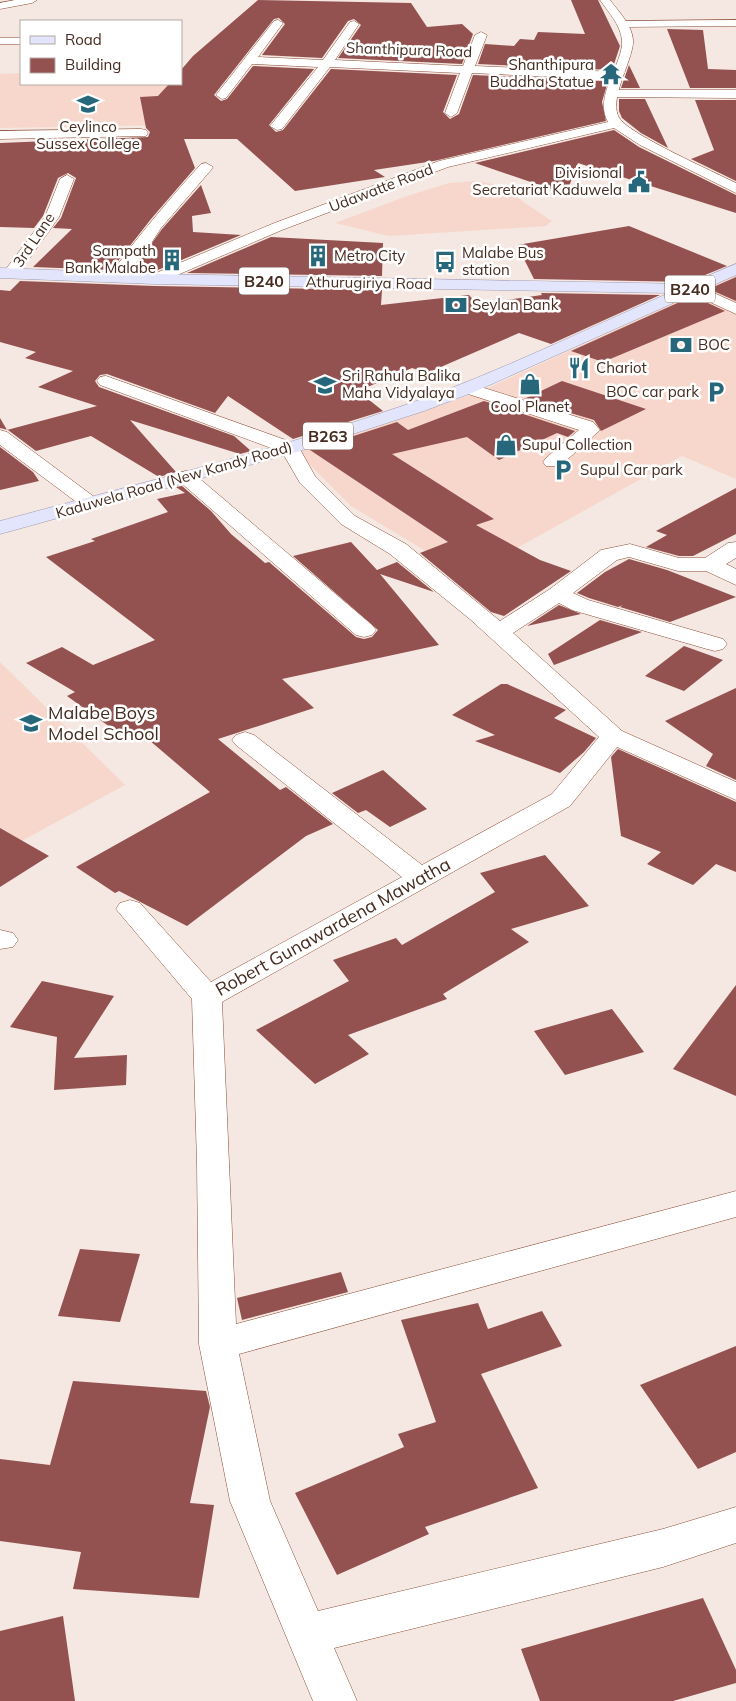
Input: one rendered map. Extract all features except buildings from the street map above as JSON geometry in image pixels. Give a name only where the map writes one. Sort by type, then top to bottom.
[{"type":"main road","name":"Kaduwela Road (New Kandy Road)","points":[[0,528],[290,448],[418,407],[468,388],[736,269]]},
{"type":"main road","name":"Athurugiriya Road","points":[[6,273],[155,279],[692,288]]},
{"type":"main road","name":"Athurugiriya Road","points":[[528,286],[644,309]]},
{"type":"street","points":[[0,6],[31,0]]},
{"type":"street","points":[[605,0],[623,24],[628,42],[612,94],[610,114],[616,124],[645,142],[736,189]]},
{"type":"street","points":[[222,95],[278,23]]},
{"type":"street","points":[[277,126],[327,63],[354,24]]},
{"type":"street","points":[[623,24],[736,24]]},
{"type":"street","points":[[451,113],[480,35]]},
{"type":"street","points":[[0,41],[20,41]]},
{"type":"street","name":"Shanthipura Road","points":[[248,60],[468,68],[616,76]]},
{"type":"street","points":[[612,94],[736,94]]},
{"type":"street","name":"Udawatte Road","points":[[155,279],[277,226],[444,164],[616,124]]},
{"type":"street","points":[[0,135],[141,133]]},
{"type":"street","points":[[116,278],[147,239],[154,226],[206,166]]},
{"type":"street","name":"3rd Lane","points":[[6,273],[52,217],[68,179]]},
{"type":"street","points":[[692,288],[736,309]]},
{"type":"street","points":[[106,381],[290,448],[307,479],[348,520],[398,549],[497,633],[613,736],[736,792]]},
{"type":"street","points":[[468,388],[586,426],[590,430],[552,462]]},
{"type":"street","points":[[0,436],[90,504]]},
{"type":"street","points":[[186,477],[364,630]]},
{"type":"street","points":[[710,565],[736,548]]},
{"type":"street","points":[[497,633],[558,594],[609,555],[618,551],[630,550],[678,564],[710,565],[736,578]]},
{"type":"street","points":[[558,594],[580,605],[714,644]]},
{"type":"street","name":"Robert Gunawardena Mawatha","points":[[335,1701],[250,1501],[218,1344],[214,1162],[207,997],[561,800],[613,736]]},
{"type":"street","points":[[245,740],[422,878]]},
{"type":"street","points":[[130,909],[207,997]]},
{"type":"street","points":[[218,1344],[736,1204]]},
{"type":"street","points":[[308,1634],[663,1548],[736,1525]]},
{"type":"shaded area","name":"Ceylinco Sussex College","points":[[20,73],[20,85],[177,85],[173,125],[0,128],[0,74]]},
{"type":"shaded area","points":[[479,181],[500,186],[552,221],[546,226],[389,236],[335,223],[410,195],[449,183]]},
{"type":"shaded area","points":[[736,275],[736,479],[682,456],[467,576],[351,506],[298,453],[479,392]]},
{"type":"shaded area","name":"Malabe Boys Model School","points":[[0,662],[125,785],[12,846],[0,838]]},
{"type":"place","name":"Shanthipura Buddha Statue","points":[[611,74]]},
{"type":"place","name":"Ceylinco Sussex College","points":[[88,104]]},
{"type":"place","name":"Divisional Secretariat Kaduwela","points":[[639,182]]},
{"type":"place","name":"Metro City","points":[[318,256]]},
{"type":"place","name":"Sampath Bank Malabe","points":[[172,260]]},
{"type":"place","name":"Malabe Bus station","points":[[445,262]]},
{"type":"place","name":"Seylan Bank","points":[[456,305]]},
{"type":"place","name":"BOC","points":[[681,345]]},
{"type":"place","name":"Chariot","points":[[579,368]]},
{"type":"place","name":"Cool Planet","points":[[530,384]]},
{"type":"place","name":"Sri Rahula Balika Maha Vidyalaya","points":[[325,385]]},
{"type":"place","name":"BOC car park","points":[[716,392]]},
{"type":"place","name":"Supul Collection","points":[[506,445]]},
{"type":"place","name":"Supul Car park","points":[[563,470]]},
{"type":"place","name":"Malabe Boys Model School","points":[[31,723]]}]
